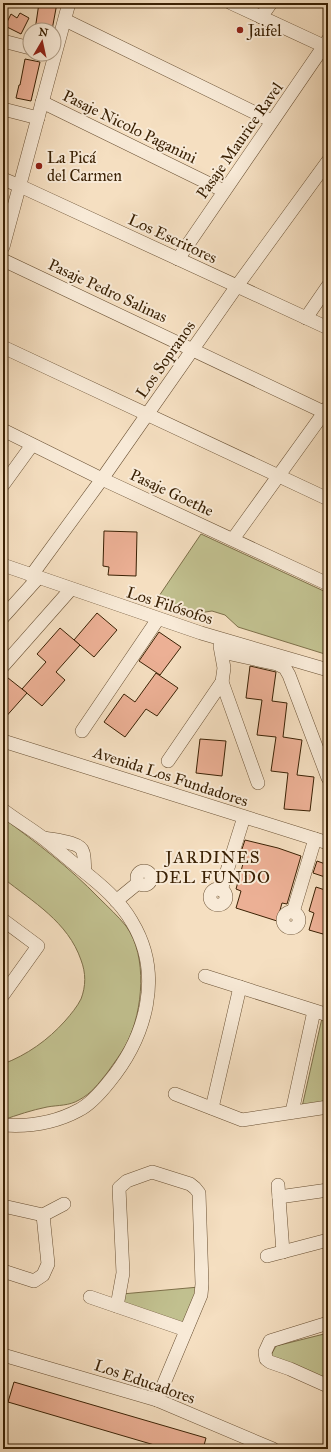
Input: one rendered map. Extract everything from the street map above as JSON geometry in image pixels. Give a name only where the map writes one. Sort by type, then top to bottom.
[{"type":"street","points":[[62,26],[69,3]]},
{"type":"street","points":[[231,3],[326,45]]},
{"type":"street","points":[[261,17],[271,3]]},
{"type":"street","points":[[64,20],[272,121]]},
{"type":"street","points":[[3,41],[22,46]]},
{"type":"street","name":"Pasaje Maurice Ravel","points":[[178,259],[326,45]]},
{"type":"street","points":[[3,247],[38,118],[51,62]]},
{"type":"street","name":"Pasaje Nicolo Paganini","points":[[42,102],[224,191]]},
{"type":"street","points":[[3,109],[38,118]]},
{"type":"street","name":"Los Sopranos","points":[[3,617],[34,577],[237,286],[328,161]]},
{"type":"street","name":"Los Escritores","points":[[3,179],[328,328]]},
{"type":"street","name":"Pasaje Pedro Salinas","points":[[3,260],[327,411]]},
{"type":"street","points":[[306,318],[328,286]]},
{"type":"street","points":[[3,347],[328,499]]},
{"type":"street","points":[[233,539],[327,411]]},
{"type":"street","name":"Pasaje Goethe","points":[[3,430],[102,479],[328,584]]},
{"type":"street","points":[[3,485],[32,444]]},
{"type":"street","name":"Los Filósofos","points":[[3,566],[217,638],[328,670]]},
{"type":"street","points":[[3,666],[71,589]]},
{"type":"street","points":[[82,731],[158,619]]},
{"type":"street","points":[[168,761],[222,682],[224,668],[222,652],[217,638]]},
{"type":"street","points":[[222,652],[277,664],[285,668],[290,675],[328,778]]},
{"type":"street","points":[[222,682],[258,783]]},
{"type":"street","name":"Avenida Los Fundadores","points":[[3,741],[322,841]]},
{"type":"street","points":[[3,810],[43,838],[101,884],[116,901],[132,922],[142,942],[148,959],[149,982],[147,1005],[141,1027],[132,1047],[119,1069],[100,1093],[80,1110],[62,1118],[41,1124],[23,1126],[3,1124]]},
{"type":"street","points":[[221,890],[244,817]]},
{"type":"street","points":[[293,912],[322,841]]},
{"type":"street","points":[[116,901],[138,883]]},
{"type":"street","points":[[3,920],[38,946],[3,995]]},
{"type":"street","points":[[205,976],[328,1015]]},
{"type":"street","points":[[212,1108],[240,987]]},
{"type":"street","points":[[292,1112],[314,1011]]},
{"type":"street","points":[[175,1094],[242,1120],[328,1106]]},
{"type":"street","points":[[117,1306],[123,1273],[120,1188],[127,1181],[152,1172],[190,1184],[199,1193],[202,1284],[201,1295],[157,1400]]},
{"type":"street","points":[[283,1252],[279,1191],[328,1190]]},
{"type":"street","points":[[3,1206],[43,1215],[64,1204]]},
{"type":"street","points":[[3,1271],[34,1281],[43,1275],[48,1264],[43,1215]]},
{"type":"street","points":[[267,1256],[328,1240]]},
{"type":"street","points":[[90,1297],[186,1330]]},
{"type":"street","points":[[328,1324],[270,1341],[265,1352],[266,1359],[270,1362],[328,1386]]},
{"type":"street","name":"Los Educadores","points":[[3,1355],[157,1400],[273,1449]]},
{"type":"shaded area","points":[[201,534],[328,593],[328,655],[238,627],[225,615],[212,611],[199,613],[157,599]]},
{"type":"shaded area","points":[[3,818],[76,876],[126,926],[133,938],[138,952],[141,984],[137,1015],[127,1043],[98,1085],[84,1097],[75,1102],[41,1108],[3,1120],[3,1064],[29,1051],[44,1041],[58,1028],[72,1013],[81,999],[85,980],[81,960],[68,935],[59,924],[37,904],[3,878]]},
{"type":"shaded area","points":[[322,1018],[328,1020],[328,1103],[302,1107]]},
{"type":"shaded area","points":[[199,1287],[185,1326],[120,1304],[122,1294]]},
{"type":"shaded area","points":[[328,1333],[328,1381],[270,1357],[276,1346]]},
{"type":"building","points":[[39,3],[57,3],[53,22],[36,22]]},
{"type":"building","points":[[20,13],[29,18],[27,22],[22,22],[21,34],[5,26],[11,14],[17,18]]},
{"type":"building","points":[[24,62],[40,62],[31,101],[16,98]]},
{"type":"building","points":[[104,531],[137,532],[136,576],[108,575],[109,567],[103,566]]},
{"type":"building","points":[[97,613],[117,630],[94,657],[74,640]]},
{"type":"building","points":[[60,628],[80,645],[56,672],[65,680],[42,706],[22,689],[46,662],[37,654]]},
{"type":"building","points":[[159,632],[181,647],[160,675],[139,661]]},
{"type":"building","points":[[250,666],[276,672],[272,701],[287,703],[283,737],[302,740],[297,775],[314,777],[310,811],[284,809],[288,773],[271,771],[276,737],[257,735],[262,700],[246,698]]},
{"type":"building","points":[[156,673],[178,688],[157,716],[146,709],[125,737],[104,722],[124,694],[135,702]]},
{"type":"building","points":[[3,674],[27,693],[3,720]]},
{"type":"building","points":[[200,739],[226,741],[222,776],[196,773]]},
{"type":"building","points":[[245,840],[278,848],[301,856],[287,904],[282,903],[277,921],[236,908],[241,891],[236,889],[246,853],[241,852]]},
{"type":"building","points":[[317,861],[328,865],[328,878],[313,873]]},
{"type":"building","points":[[316,887],[328,891],[328,920],[323,934],[309,930],[314,913],[309,911]]},
{"type":"building","points":[[14,1382],[206,1438],[203,1449],[168,1449],[8,1402]]},
{"type":"place","name":"Jaifel","points":[[240,30]]},
{"type":"place","name":"La Picá del Carmen","points":[[39,166]]},
{"type":"district","name":"JARDINES DEL FUNDO","points":[[213,867]]}]
